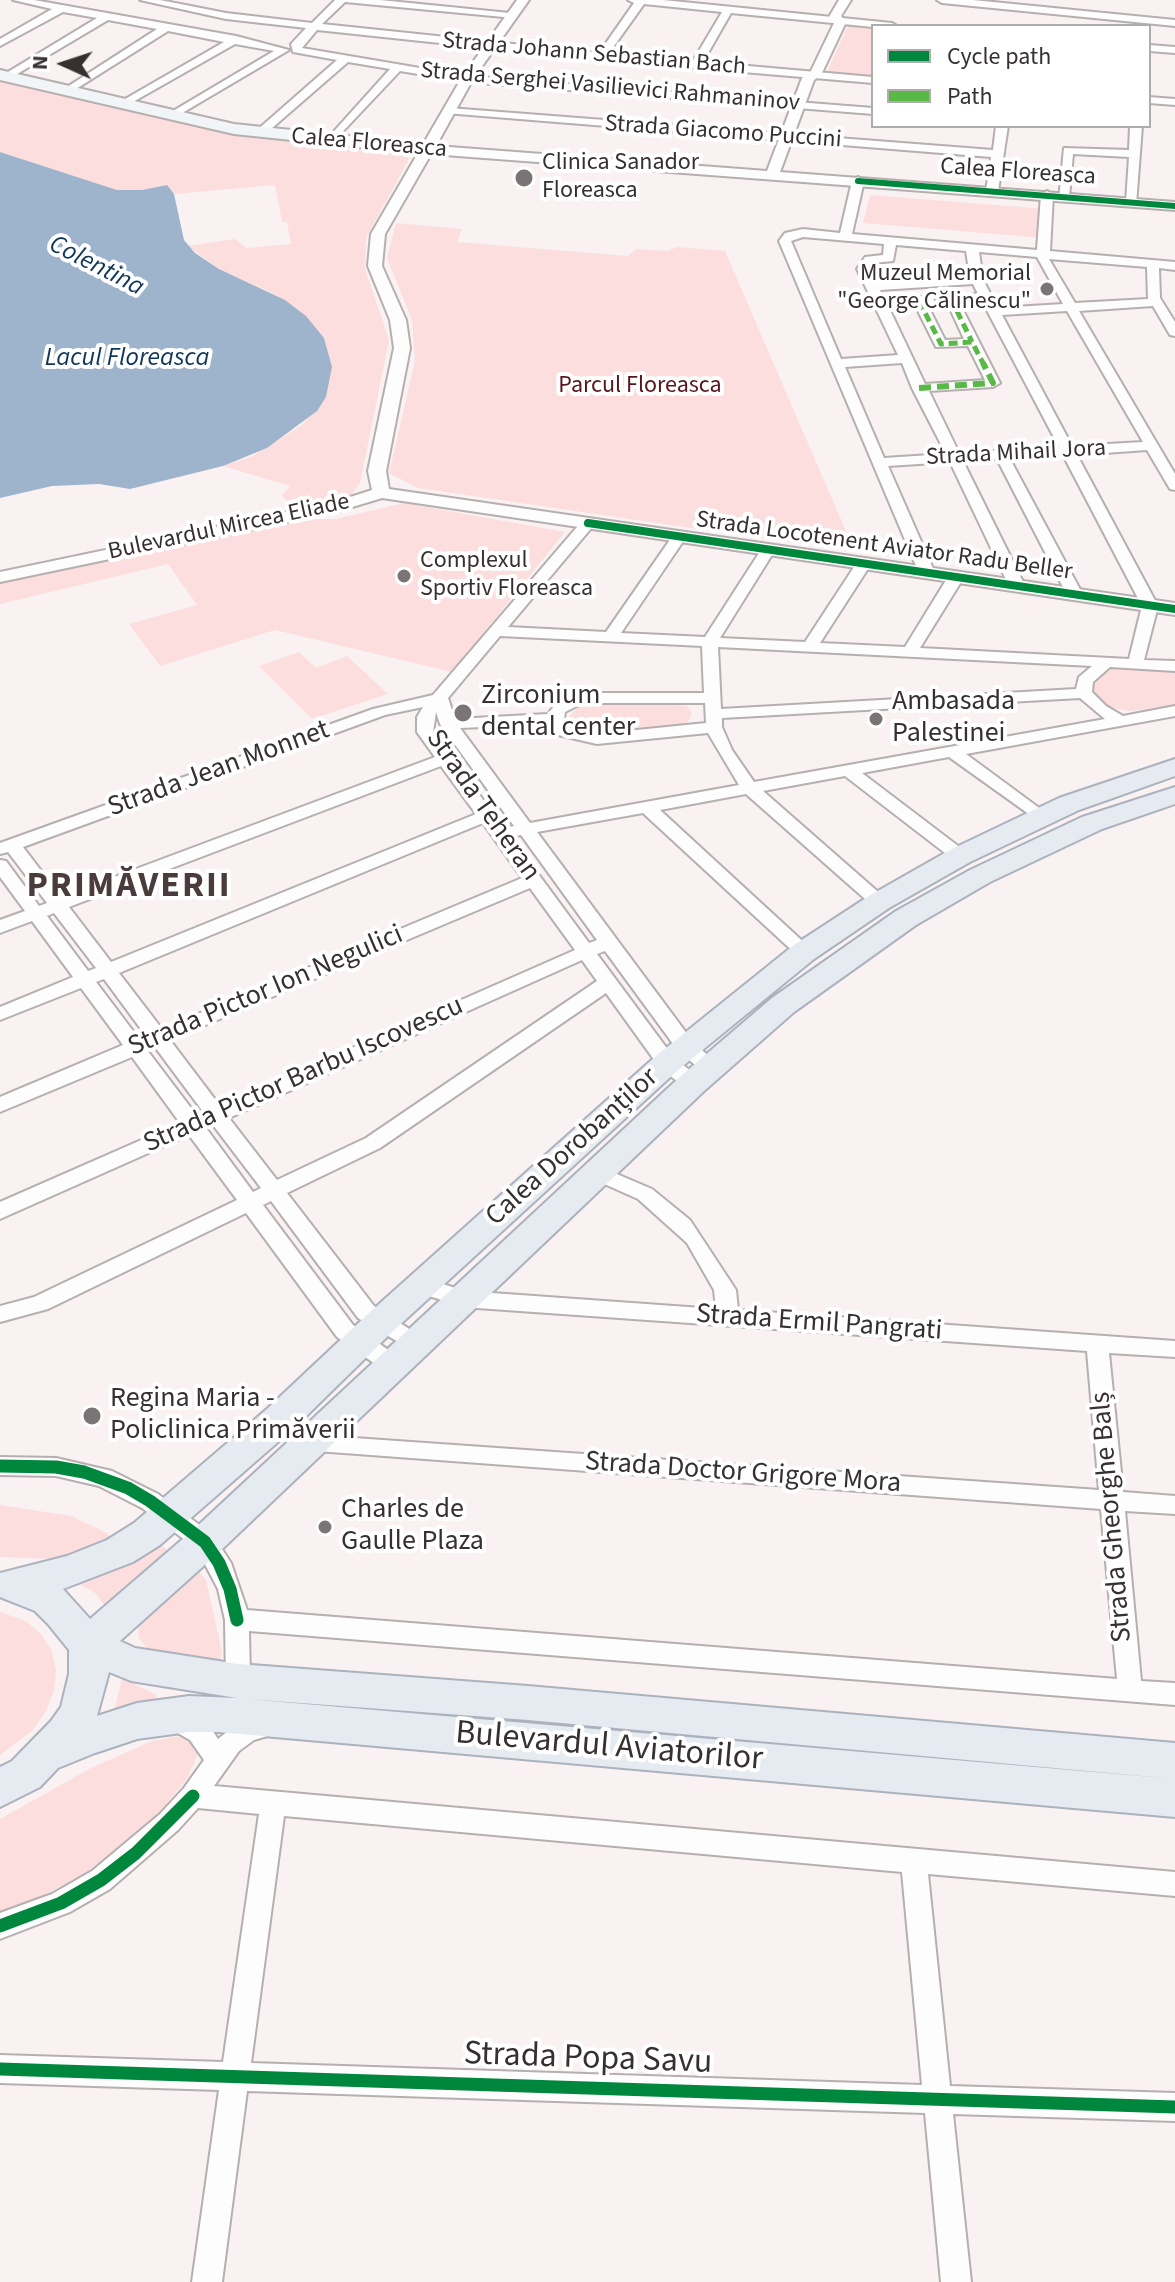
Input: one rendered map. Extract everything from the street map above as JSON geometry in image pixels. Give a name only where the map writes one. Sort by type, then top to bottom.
[{"type":"main road","name":"Calea Floreasca","points":[[4,76],[172,116],[260,133],[426,149]]},
{"type":"main road","name":"Calea Dorobanților","points":[[6,1585],[72,1571],[134,1544],[281,1418],[422,1285],[689,1065],[804,952],[879,902],[960,856],[1040,817],[1175,767]]},
{"type":"main road","name":"Calea Dorobanților","points":[[88,1645],[311,1444],[598,1173],[689,1065],[783,1005],[906,918],[980,876],[1092,823],[1175,795]]},
{"type":"main road","points":[[0,1788],[26,1774],[48,1754],[79,1713],[89,1674],[88,1645],[49,1600],[6,1585]]},
{"type":"main road","name":"Bulevardul Aviatorilor","points":[[88,1645],[131,1664],[299,1721],[1175,1798]]},
{"type":"main road","name":"Bulevardul Aviatorilor","points":[[48,1754],[109,1729],[228,1697],[528,1703],[1175,1761]]},
{"type":"street","points":[[18,0],[282,48],[283,52],[172,116]]},
{"type":"street","name":"Strada Johann Sebastian Bach","points":[[145,0],[226,16],[488,46],[871,80]]},
{"type":"street","points":[[314,26],[341,0]]},
{"type":"street","points":[[349,0],[510,16]]},
{"type":"street","name":"Bulevardul Mircea Eliade","points":[[0,577],[339,506],[381,493],[377,471],[402,348],[398,320],[375,266],[374,248],[381,226],[467,79],[523,0]]},
{"type":"street","points":[[633,0],[871,24]]},
{"type":"street","points":[[840,22],[835,17],[845,0]]},
{"type":"street","points":[[772,175],[785,138],[821,79],[815,75],[840,22],[850,18],[860,0]]},
{"type":"street","points":[[942,0],[1175,23]]},
{"type":"street","points":[[601,57],[641,1]]},
{"type":"street","points":[[0,43],[62,8]]},
{"type":"street","points":[[696,65],[728,10]]},
{"type":"street","points":[[4,76],[108,16]]},
{"type":"street","name":"Strada Serghei Vasilievici Rahmaninov","points":[[314,26],[296,44],[301,52],[467,79],[871,111]]},
{"type":"street","points":[[68,91],[168,27]]},
{"type":"street","points":[[124,104],[236,39]]},
{"type":"street","points":[[1151,48],[1175,50]]},
{"type":"street","points":[[260,133],[345,59]]},
{"type":"street","points":[[331,141],[397,68]]},
{"type":"street","points":[[1151,100],[1175,102]]},
{"type":"street","points":[[788,176],[801,139],[805,106]]},
{"type":"street","name":"Strada Giacomo Puccini","points":[[449,111],[998,154]]},
{"type":"street","points":[[992,191],[1002,128]]},
{"type":"street","points":[[1132,202],[1136,128]]},
{"type":"street","name":"Calea Floreasca","points":[[426,149],[1175,206]]},
{"type":"street","points":[[1063,197],[1068,150],[1135,154]]},
{"type":"street","points":[[417,166],[440,158],[476,154]]},
{"type":"street","points":[[845,237],[858,181]]},
{"type":"street","points":[[1047,195],[1042,255],[1151,446],[1169,467],[1175,486]]},
{"type":"street","points":[[927,573],[785,241],[791,234],[845,237],[890,250],[972,249],[1175,266]]},
{"type":"street","points":[[972,249],[977,280],[1150,606],[1135,665]]},
{"type":"street","points":[[890,250],[902,285]]},
{"type":"street","points":[[890,250],[866,262],[863,269],[1017,586]]},
{"type":"street","points":[[1153,264],[1155,302],[1175,332]]},
{"type":"street","points":[[871,287],[977,280]]},
{"type":"street","points":[[878,303],[986,297]]},
{"type":"street","points":[[919,301],[941,344],[972,342]]},
{"type":"street","points":[[994,312],[1155,302]]},
{"type":"street","points":[[919,388],[993,383],[957,311]]},
{"type":"street","points":[[838,363],[905,359]]},
{"type":"street","name":"Strada Mihail Jora","points":[[880,462],[1151,446]]},
{"type":"street","points":[[1001,454],[1075,595]]},
{"type":"street","name":"Strada Locotenent Aviator Radu Beller","points":[[381,493],[1175,609]]},
{"type":"street","points":[[441,699],[588,523]]},
{"type":"street","points":[[611,636],[679,537]]},
{"type":"street","points":[[768,550],[710,642],[712,713],[724,750],[749,788],[879,902]]},
{"type":"street","points":[[810,647],[863,564]]},
{"type":"street","points":[[910,652],[956,577]]},
{"type":"street","points":[[497,631],[1104,665],[1175,666]]},
{"type":"street","points":[[1084,693],[1085,680],[1104,665]]},
{"type":"street","points":[[712,713],[597,739],[564,732],[556,719],[557,711],[563,705],[581,698],[712,713],[1084,693],[1100,709],[1119,720]]},
{"type":"street","name":"Strada Teheran","points":[[441,699],[448,724],[608,942],[689,1065],[607,983],[425,732],[429,710],[441,699]]},
{"type":"street","name":"Strada Jean Monnet","points":[[6,847],[390,708],[441,699]]},
{"type":"street","points":[[499,834],[1119,720],[1171,716]]},
{"type":"street","points":[[448,724],[556,719]]},
{"type":"street","points":[[951,751],[1040,817]]},
{"type":"street","points":[[0,927],[444,759]]},
{"type":"street","points":[[847,770],[960,856]]},
{"type":"street","points":[[648,808],[804,952]]},
{"type":"street","points":[[0,1014],[486,816]]},
{"type":"street","points":[[6,847],[58,905],[366,1312],[370,1333]]},
{"type":"street","points":[[0,865],[345,1331],[370,1333],[404,1355]]},
{"type":"street","name":"Strada Pictor Ion Negulici","points":[[0,1105],[532,880]]},
{"type":"street","name":"Strada Pictor Barbu Iscovescu","points":[[0,1211],[608,942]]},
{"type":"street","points":[[0,1314],[40,1303],[386,1136],[607,983]]},
{"type":"street","points":[[598,1173],[645,1194],[683,1225],[725,1290],[728,1317]]},
{"type":"street","name":"Strada Ermil Pangrati","points":[[422,1285],[463,1299],[1175,1349]]},
{"type":"street","name":"Strada Gheorghe Balș","points":[[1097,1343],[1130,1690]]},
{"type":"street","name":"Strada Doctor Grigore Mora","points":[[311,1444],[1175,1505]]},
{"type":"street","points":[[0,1466],[56,1467],[84,1472],[128,1488],[205,1542],[219,1563],[230,1589],[237,1620],[228,1697]]},
{"type":"street","points":[[237,1620],[1175,1694]]},
{"type":"street","points":[[159,1717],[192,1726],[204,1737],[217,1758]]},
{"type":"street","points":[[0,1926],[61,1903],[101,1880],[136,1853],[193,1796],[217,1758],[247,1731],[299,1721]]},
{"type":"street","points":[[193,1796],[1175,1884]]},
{"type":"street","points":[[207,2282],[273,1803]]},
{"type":"street","points":[[914,1861],[956,2282]]},
{"type":"street","name":"Strada Popa Savu","points":[[0,2069],[1175,2107]]},
{"type":"green space","points":[[849,23],[871,26],[871,78],[826,74]]},
{"type":"green space","points":[[0,81],[258,138],[402,151],[409,159],[366,238],[365,269],[389,340],[360,483],[351,495],[295,513],[282,495],[290,486],[223,466],[253,456],[302,425],[326,397],[332,367],[324,338],[296,308],[274,294],[219,269],[188,246],[235,239],[246,248],[291,244],[287,222],[282,222],[275,185],[174,194],[166,185],[142,190],[117,190],[0,152]]},
{"type":"green space","points":[[870,195],[1046,209],[1044,238],[863,223]]},
{"type":"green space","name":"Parcul Floreasca","points":[[396,223],[462,229],[457,242],[628,256],[636,249],[668,251],[677,247],[725,251],[855,552],[418,488],[389,473],[415,361],[412,320],[387,258]]},
{"type":"green space","name":"Complexul Sportiv Floreasca","points":[[404,503],[565,532],[452,672],[275,630],[160,666],[129,624],[197,605],[168,564],[0,604],[0,583],[298,519],[336,519]]},
{"type":"green space","points":[[299,652],[316,668],[347,656],[388,694],[312,719],[259,666]]},
{"type":"green space","points":[[1113,667],[1175,671],[1175,705],[1131,711],[1106,707],[1089,694],[1090,678]]},
{"type":"green space","points":[[622,702],[687,706],[692,714],[687,723],[646,734],[611,736],[578,731],[569,721],[571,714],[580,706]]},
{"type":"green space","points":[[0,1505],[71,1516],[107,1533],[116,1541],[56,1559],[0,1557]]},
{"type":"green space","points":[[158,1542],[169,1551],[109,1611],[95,1593],[81,1585],[81,1581]]},
{"type":"green space","points":[[196,1567],[206,1580],[222,1652],[220,1662],[175,1663],[148,1649],[139,1638],[138,1624]]},
{"type":"green space","points":[[0,1612],[26,1621],[42,1635],[52,1652],[56,1671],[54,1691],[46,1711],[33,1730],[0,1755]]},
{"type":"green space","points":[[122,1679],[156,1694],[157,1698],[114,1711]]},
{"type":"green space","points":[[186,1735],[199,1751],[188,1777],[159,1813],[132,1839],[82,1875],[38,1898],[0,1912],[0,1819],[91,1768],[152,1741]]},
{"type":"water","name":"Lacul Floreasca","points":[[0,152],[117,190],[142,190],[167,185],[174,194],[184,240],[195,253],[219,269],[285,300],[306,316],[324,338],[332,367],[326,397],[317,411],[267,448],[223,466],[130,489],[99,484],[52,486],[0,498]]},
{"type":"marked path","points":[[878,303],[986,297]]},
{"type":"marked path","points":[[919,301],[941,344],[972,342],[993,383],[919,388]]},
{"type":"marked path","points":[[957,311],[972,342]]},
{"type":"cycle path","points":[[858,181],[1175,206]]},
{"type":"cycle path","points":[[588,523],[1175,609]]},
{"type":"cycle path","points":[[0,1466],[56,1467],[84,1472],[128,1488],[150,1501],[205,1542],[219,1563],[230,1589],[237,1620]]},
{"type":"cycle path","points":[[0,1926],[61,1903],[101,1880],[136,1853],[193,1796]]},
{"type":"cycle path","points":[[0,2069],[1175,2107]]},
{"type":"place","name":"Clinica Sanador Floreasca","points":[[524,178]]},
{"type":"place","name":"Muzeul Memorial \"George Călinescu\"","points":[[1047,289]]},
{"type":"place","name":"Complexul Sportiv Floreasca","points":[[404,576]]},
{"type":"place","name":"Zirconium dental center","points":[[463,713]]},
{"type":"place","name":"Ambasada Palestinei","points":[[876,719]]},
{"type":"place","name":"Regina Maria - Policlinica Primăverii","points":[[92,1416]]},
{"type":"place","name":"Charles de Gaulle Plaza","points":[[325,1527]]},
{"type":"district","name":"PRIMĂVERII","points":[[129,888]]},
{"type":"water label","name":"Colentina","points":[[96,267]]}]
